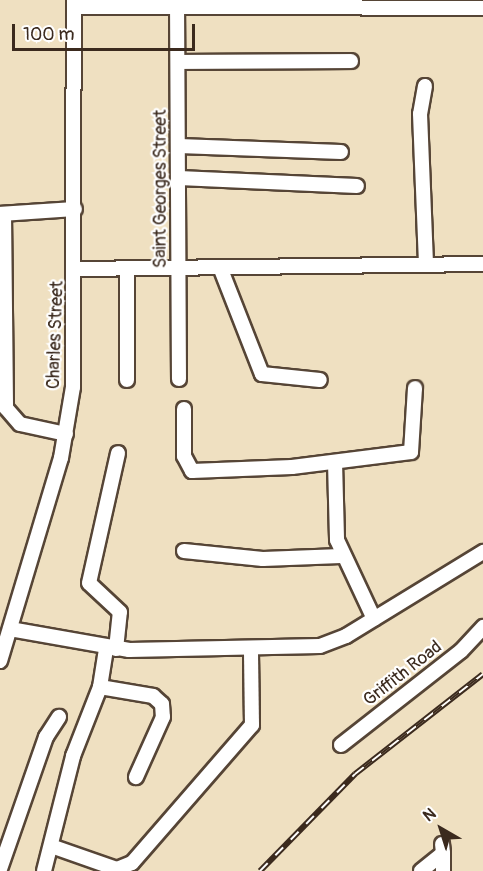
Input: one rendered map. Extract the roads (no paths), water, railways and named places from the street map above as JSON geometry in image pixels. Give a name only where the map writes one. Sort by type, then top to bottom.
[{"type":"street","points":[[74,4],[483,8]]},
{"type":"street","name":"Charles Street","points":[[0,661],[66,434],[76,268],[74,4]]},
{"type":"street","name":"Saint Georges Street","points":[[178,4],[179,379]]},
{"type":"street","points":[[178,62],[351,61]]},
{"type":"street","points":[[425,86],[420,114],[426,265]]},
{"type":"street","points":[[179,146],[341,152]]},
{"type":"street","points":[[179,177],[357,186]]},
{"type":"street","points":[[66,434],[20,424],[6,408],[2,214],[75,209]]},
{"type":"street","points":[[76,268],[483,264]]},
{"type":"street","points":[[220,267],[262,374],[320,380]]},
{"type":"street","points":[[127,268],[127,380]]},
{"type":"street","points":[[184,409],[184,456],[192,471],[335,462],[411,452],[415,388]]},
{"type":"street","points":[[44,871],[73,756],[100,687],[120,612],[89,583],[118,453]]},
{"type":"street","points":[[335,462],[341,556],[374,619]]},
{"type":"street","points":[[183,551],[263,559],[341,556]]},
{"type":"street","points":[[10,629],[111,648],[251,649],[320,646],[374,619],[483,552]]},
{"type":"street","name":"Griffith Road","points":[[340,745],[461,651],[483,627]]},
{"type":"street","points":[[51,846],[117,869],[132,863],[252,725],[251,649]]},
{"type":"street","points":[[100,687],[153,696],[162,704],[163,717],[135,777]]},
{"type":"street","points":[[0,869],[46,737],[59,717]]},
{"type":"street","points":[[421,871],[442,848],[443,871]]},
{"type":"railway","points":[[260,871],[355,774],[483,674]]}]
